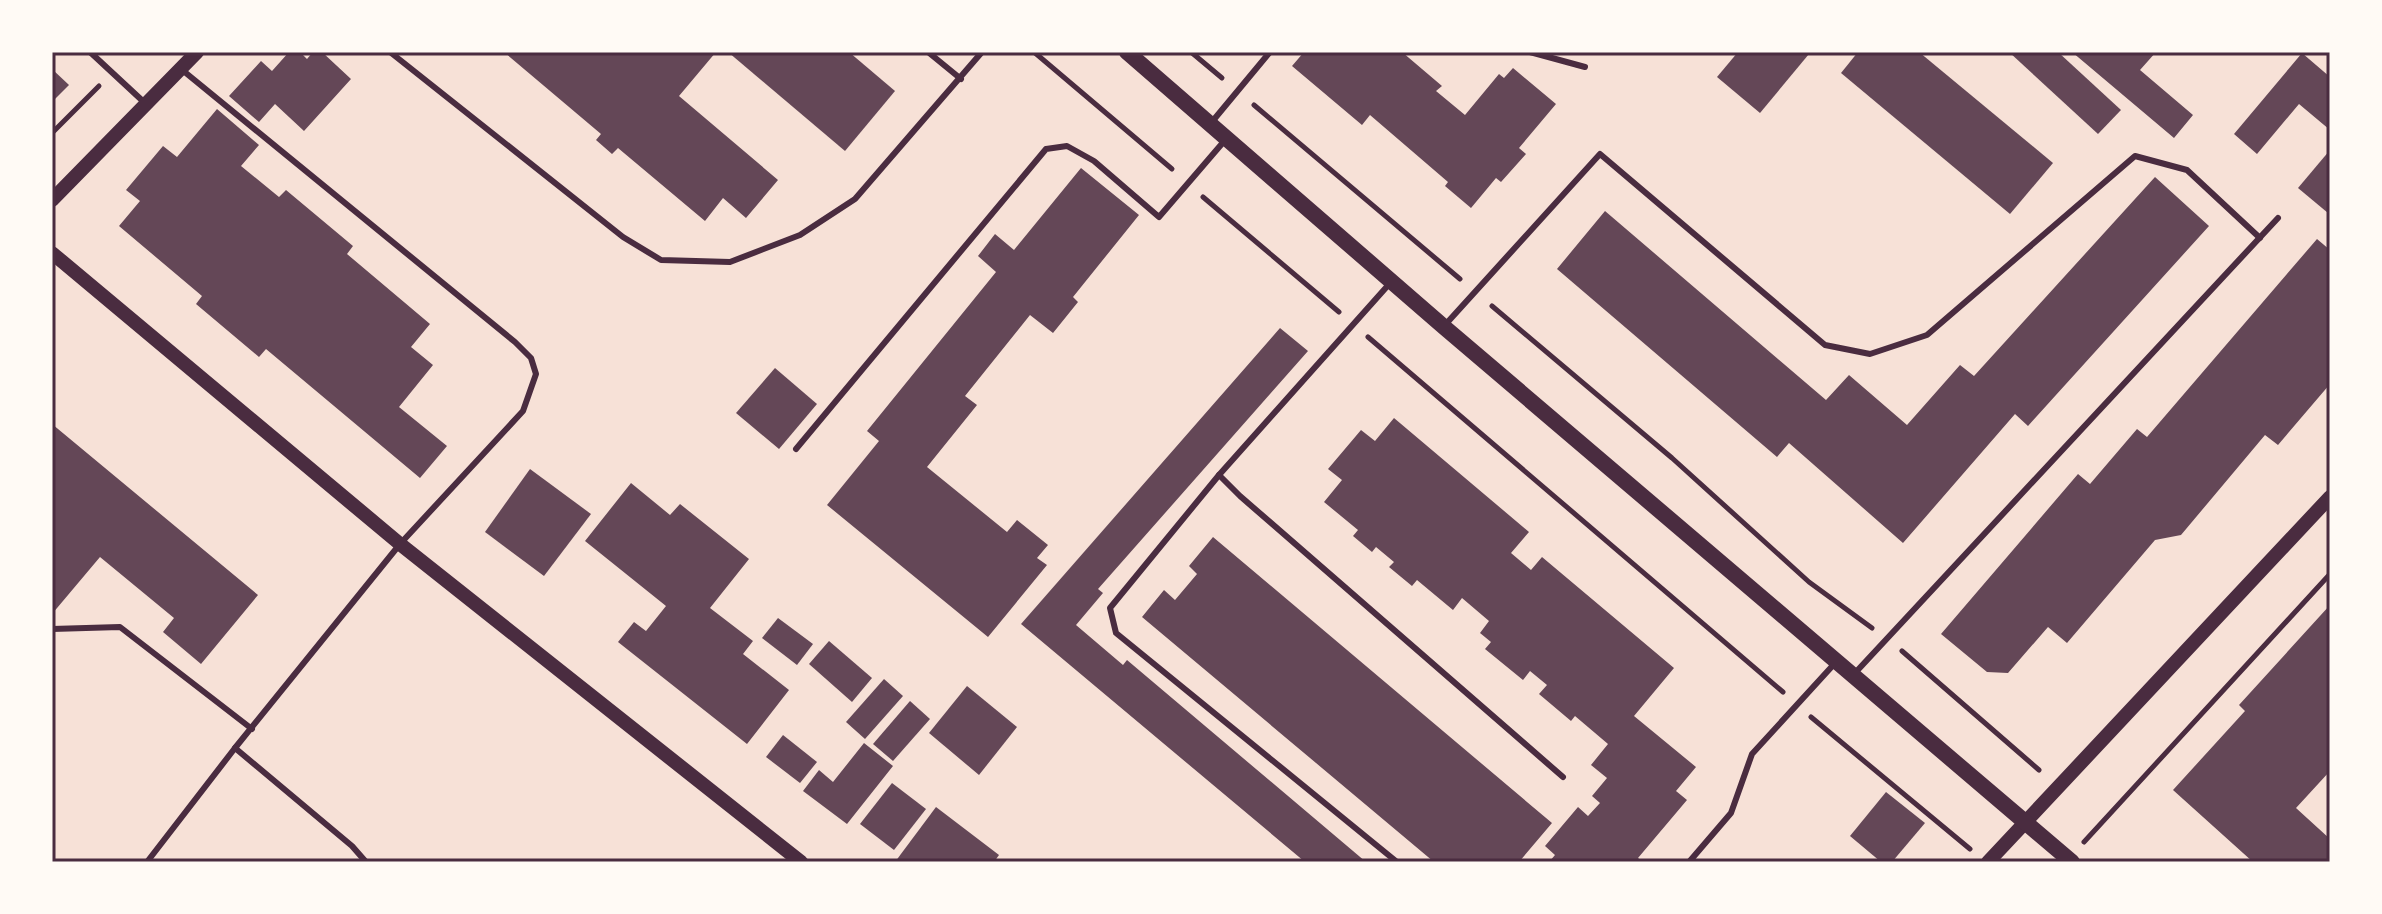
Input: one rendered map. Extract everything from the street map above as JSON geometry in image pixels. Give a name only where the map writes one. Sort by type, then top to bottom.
[{"type":"main road","points":[[1127,52],[1391,282],[2070,861]]},
{"type":"street","points":[[52,200],[197,52]]},
{"type":"street","points":[[52,253],[400,544],[801,862]]},
{"type":"street","points":[[1988,862],[2330,497]]},
{"type":"lane","points":[[90,52],[146,104]]},
{"type":"lane","points":[[390,52],[623,237],[661,260],[730,262],[800,235],[855,199],[982,52]]},
{"type":"lane","points":[[928,52],[961,79]]},
{"type":"lane","points":[[1210,124],[1270,52]]},
{"type":"lane","points":[[1530,52],[1585,67]]},
{"type":"lane","points":[[147,862],[400,544],[523,411],[536,374],[531,358],[515,342],[181,69]]},
{"type":"lane","points":[[796,449],[1046,149],[1067,146],[1094,161],[1159,217],[1226,139]]},
{"type":"lane","points":[[1444,327],[1600,154],[1825,345],[1870,354],[1927,335],[2135,156],[2187,170],[2260,238]]},
{"type":"lane","points":[[1852,676],[2278,218]]},
{"type":"lane","points":[[1391,282],[1219,475],[1110,608],[1116,633],[1397,862]]},
{"type":"lane","points":[[1219,475],[1563,777]]},
{"type":"lane","points":[[52,629],[120,627],[252,729]]},
{"type":"lane","points":[[1689,862],[1731,813],[1752,754],[1836,662]]},
{"type":"lane","points":[[235,748],[352,846],[366,862]]},
{"type":"path","points":[[1034,52],[1796,705],[1974,852]]},
{"type":"path","points":[[1191,52],[1672,458],[1809,582],[1887,638],[2058,786]]},
{"type":"path","points":[[52,133],[113,72]]},
{"type":"path","points":[[2070,861],[2330,574]]},
{"type":"building","points":[[289,52],[300,52],[307,59],[313,52],[322,52],[351,79],[304,131],[275,104],[259,122],[229,96],[261,61],[272,71]]},
{"type":"building","points":[[504,52],[716,52],[679,96],[778,180],[746,218],[723,198],[705,221],[618,148],[612,154],[596,140],[601,134]]},
{"type":"building","points":[[728,52],[849,52],[895,91],[845,151]]},
{"type":"building","points":[[1304,52],[1402,52],[1442,86],[1436,91],[1465,115],[1499,74],[1504,78],[1513,68],[1556,104],[1519,148],[1526,154],[1501,182],[1496,178],[1471,208],[1445,186],[1448,182],[1370,115],[1362,125],[1292,66]]},
{"type":"building","points":[[1738,52],[1809,54],[1760,113],[1717,77]]},
{"type":"building","points":[[1858,52],[1919,52],[2053,163],[2010,214],[1841,73]]},
{"type":"building","points":[[2009,52],[2058,52],[2121,110],[2098,134]]},
{"type":"building","points":[[2072,52],[2156,52],[2140,70],[2193,115],[2174,138]]},
{"type":"building","points":[[2302,53],[2330,77],[2330,130],[2299,104],[2257,154],[2234,134]]},
{"type":"building","points":[[52,69],[69,85],[52,102]]},
{"type":"building","points":[[217,109],[259,145],[241,166],[279,197],[286,190],[353,246],[347,254],[430,324],[411,347],[433,365],[399,407],[447,446],[420,478],[266,349],[259,357],[196,304],[202,296],[119,226],[140,201],[126,190],[163,146],[177,157]]},
{"type":"building","points":[[2330,150],[2330,210],[2328,213],[2298,188]]},
{"type":"building","points":[[1081,168],[1139,215],[1073,297],[1078,302],[1053,333],[1030,315],[965,396],[977,405],[927,467],[1007,532],[1017,520],[1048,545],[1037,558],[1047,565],[988,637],[827,505],[879,441],[867,431],[996,272],[978,256],[995,234],[1014,250]]},
{"type":"building","points":[[2155,177],[2209,226],[2028,426],[2015,414],[1903,543],[1789,443],[1777,457],[1557,269],[1605,211],[1826,400],[1849,375],[1907,425],[1960,365],[1974,376]]},
{"type":"building","points":[[2317,239],[2330,250],[2330,384],[2278,445],[2265,435],[2181,535],[2155,540],[2067,643],[2048,627],[2008,673],[1987,672],[1941,634],[2078,474],[2090,484],[2137,429],[2147,437]]},
{"type":"building","points":[[1280,328],[1308,351],[1098,589],[1103,593],[1076,625],[1123,665],[1127,660],[1366,862],[1305,862],[1021,624]]},
{"type":"building","points":[[775,368],[817,404],[779,449],[736,413]]},
{"type":"building","points":[[1394,418],[1529,532],[1511,553],[1531,570],[1542,557],[1674,668],[1634,716],[1696,767],[1676,791],[1687,800],[1638,858],[1643,862],[1549,862],[1555,855],[1545,846],[1578,807],[1588,816],[1600,803],[1592,796],[1607,778],[1591,765],[1608,744],[1575,716],[1571,721],[1539,694],[1547,685],[1530,671],[1523,680],[1485,649],[1491,642],[1480,633],[1489,621],[1462,598],[1453,610],[1417,580],[1412,586],[1389,567],[1394,562],[1376,547],[1372,552],[1353,536],[1358,530],[1324,502],[1342,480],[1328,469],[1361,430],[1375,441]]},
{"type":"building","points":[[52,424],[258,595],[201,664],[163,632],[174,618],[100,557],[52,614]]},
{"type":"building","points":[[530,469],[591,514],[544,576],[485,532]]},
{"type":"building","points":[[631,483],[670,515],[680,504],[749,559],[710,608],[753,641],[743,654],[789,690],[747,744],[618,642],[634,622],[646,631],[666,606],[585,541]]},
{"type":"building","points":[[1213,537],[1552,823],[1519,862],[1434,862],[1142,617],[1164,590],[1175,600],[1197,574],[1189,566]]},
{"type":"building","points":[[2330,605],[2330,771],[2296,808],[2330,839],[2330,862],[2253,862],[2173,790],[2245,711],[2239,705]]},
{"type":"building","points":[[778,618],[813,644],[797,665],[762,638]]},
{"type":"building","points":[[829,641],[872,678],[852,702],[809,664]]},
{"type":"building","points":[[884,679],[903,696],[865,739],[846,722]]},
{"type":"building","points":[[967,686],[1017,727],[979,775],[929,733]]},
{"type":"building","points":[[910,701],[930,719],[893,761],[873,744]]},
{"type":"building","points":[[783,735],[817,762],[800,783],[766,757]]},
{"type":"building","points":[[864,743],[893,766],[847,824],[803,791],[819,770],[833,782]]},
{"type":"building","points":[[892,783],[926,809],[894,850],[860,824]]},
{"type":"building","points":[[1886,792],[1925,823],[1892,862],[1881,862],[1850,836]]},
{"type":"building","points":[[936,807],[999,855],[994,862],[895,862]]}]
